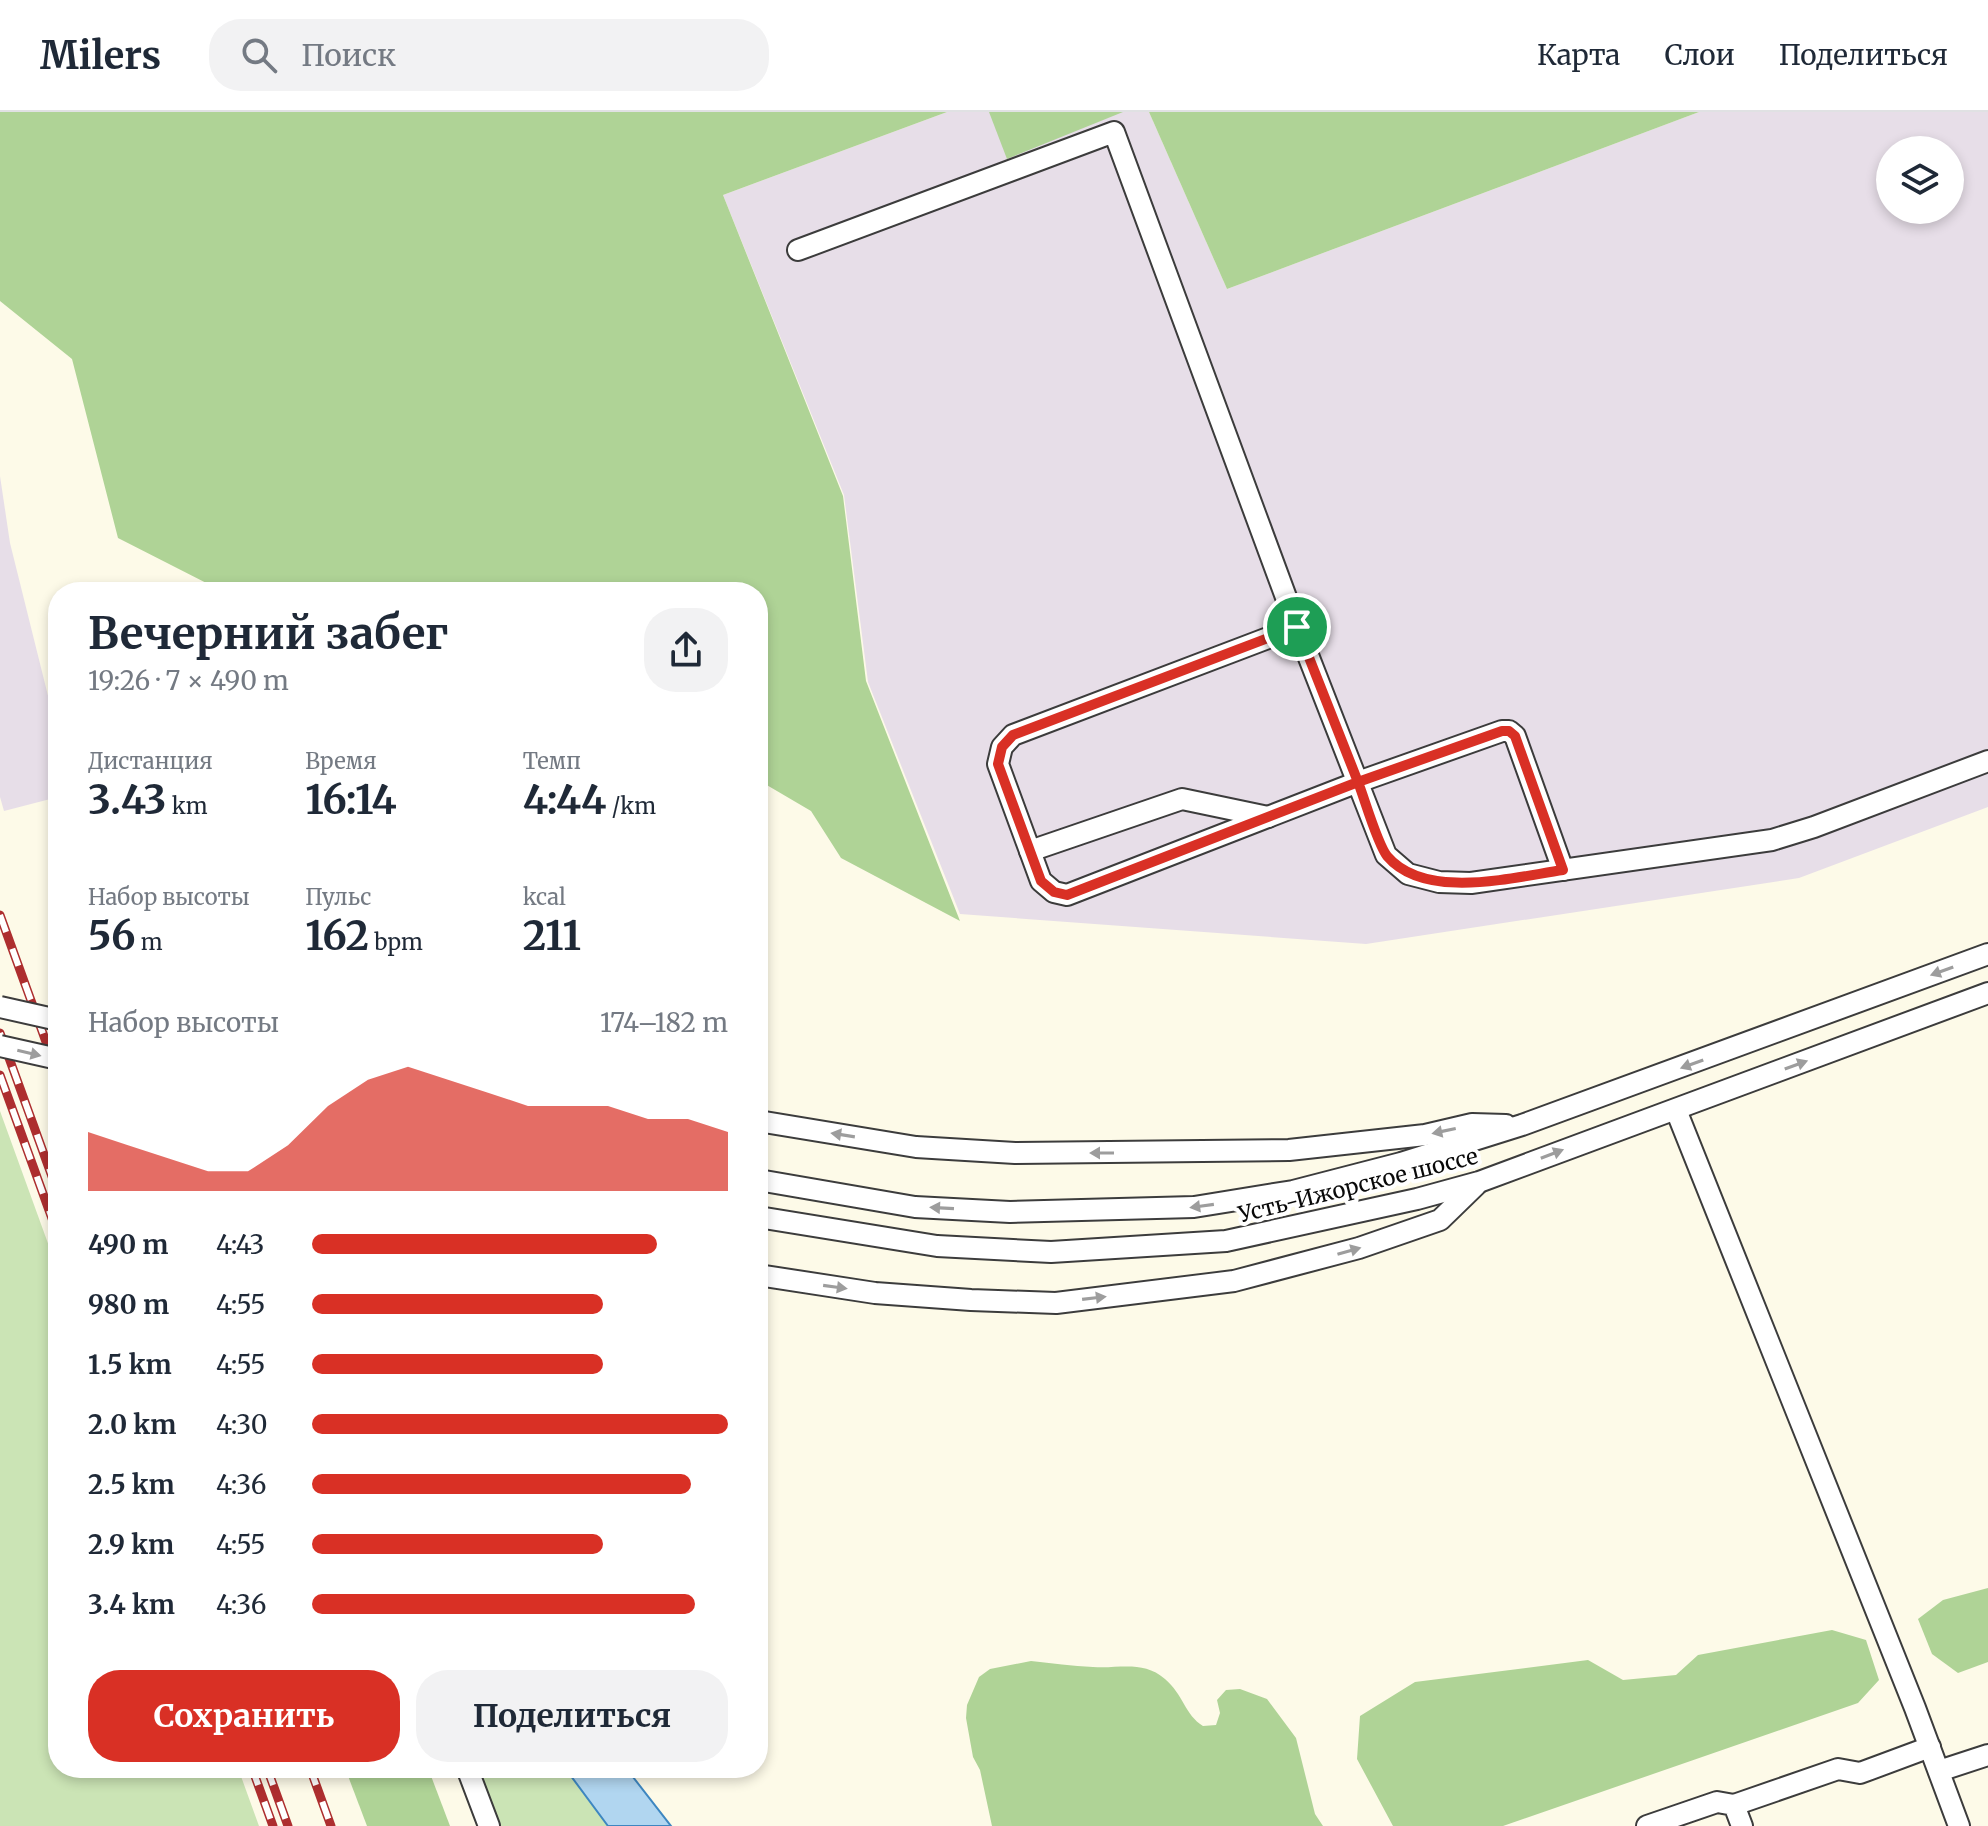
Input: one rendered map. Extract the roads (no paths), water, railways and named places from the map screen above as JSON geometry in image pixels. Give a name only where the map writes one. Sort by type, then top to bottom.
[{"type":"street","points":[[798,250],[1114,132],[1297,627],[1386,855],[1408,874],[1439,882],[1471,883],[1772,840],[1988,761]]},
{"type":"street","points":[[1297,627],[1013,735],[1002,747],[998,764],[1041,881],[1054,892],[1067,895],[1358,782],[1502,731],[1509,731],[1515,736],[1563,870]]},
{"type":"street","points":[[1030,851],[1182,799],[1268,817]]},
{"type":"street","name":"Усть-Ижорское шоссе","points":[[768,1182],[915,1207],[1010,1212],[1194,1207],[1293,1191],[1401,1163],[1522,1125],[1988,954]]},
{"type":"street","name":"Усть-Ижорское шоссе","points":[[768,1219],[937,1246],[1051,1252],[1226,1241],[1417,1199],[1479,1182],[1988,993]]},
{"type":"street","points":[[0,1007],[48,1018]]},
{"type":"street","points":[[0,1046],[48,1057]]},
{"type":"street","points":[[1676,1110],[1959,1826]]},
{"type":"street","points":[[768,1123],[916,1147],[1015,1153],[1289,1150],[1386,1140],[1472,1124],[1522,1125]]},
{"type":"street","points":[[768,1277],[875,1293],[1056,1303],[1234,1281],[1359,1248],[1440,1220],[1479,1182]]},
{"type":"street","points":[[1647,1826],[1717,1802],[1734,1805],[1838,1769],[1860,1773],[1930,1747]]},
{"type":"street","points":[[1939,1771],[1988,1755]]},
{"type":"street","points":[[471,1778],[489,1826]]},
{"type":"street","points":[[1734,1805],[1742,1826]]},
{"type":"water","points":[[572,1778],[634,1778],[671,1826],[608,1826]]},
{"type":"railway","points":[[0,915],[48,1047]]},
{"type":"railway","points":[[0,1033],[48,1165]]},
{"type":"railway","points":[[0,1075],[48,1207]]},
{"type":"railway","points":[[256,1778],[273,1826]]},
{"type":"railway","points":[[271,1778],[288,1826]]},
{"type":"railway","points":[[314,1778],[331,1826]]}]
